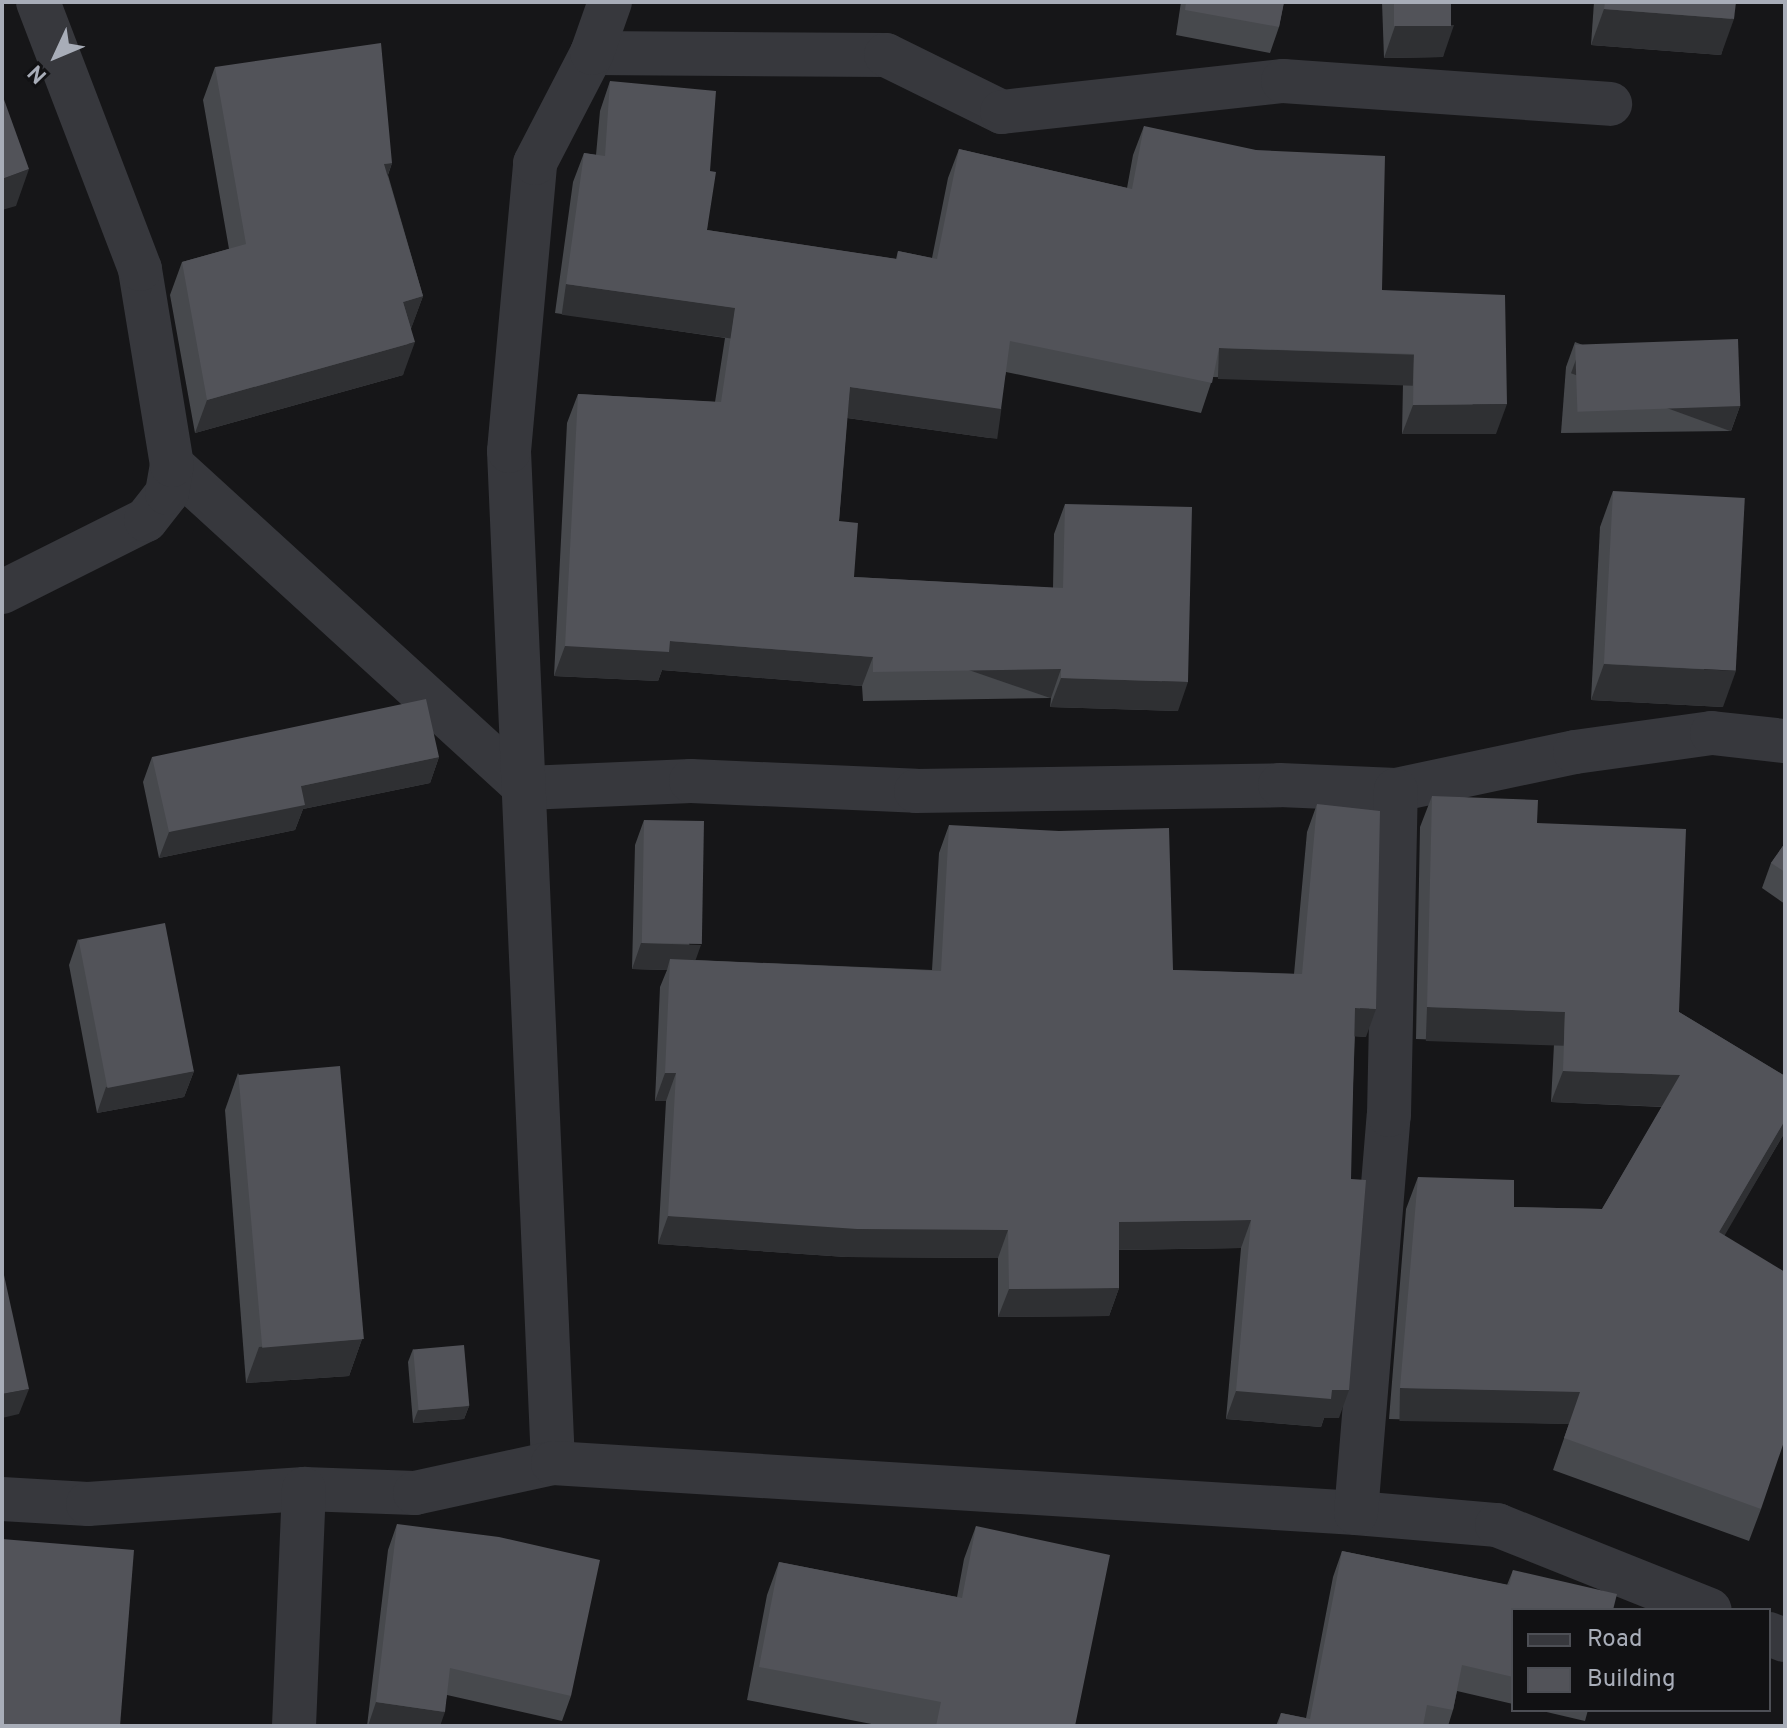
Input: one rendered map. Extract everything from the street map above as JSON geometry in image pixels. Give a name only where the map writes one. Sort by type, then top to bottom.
[{"type":"street","points":[[2,592],[146,520],[167,493],[172,465],[140,269],[38,2]]},
{"type":"street","points":[[553,1463],[509,451],[535,163],[592,53],[601,4]]},
{"type":"street","points":[[592,53],[886,55],[1002,112],[1283,81],[1610,104]]},
{"type":"street","points":[[172,465],[526,788],[691,781],[916,791],[1280,785],[1396,790],[1575,752],[1712,733],[1785,741]]},
{"type":"street","points":[[1356,1513],[1389,1115],[1396,790]]},
{"type":"street","points":[[2,1499],[88,1504],[304,1489],[415,1493],[553,1463],[1356,1513],[1497,1525],[1705,1608]]},
{"type":"street","points":[[294,1726],[304,1489]]},
{"type":"building","points":[[1186,2],[1284,2],[1279,27],[1185,10]]},
{"type":"building","points":[[1394,2],[1451,2],[1451,26],[1394,26]]},
{"type":"building","points":[[1605,2],[1736,2],[1734,19],[1604,9]]},
{"type":"building","points":[[381,43],[392,163],[384,164],[423,296],[403,302],[415,342],[207,400],[182,262],[246,244],[215,67]]},
{"type":"building","points":[[610,81],[716,91],[710,171],[716,172],[707,230],[897,259],[898,251],[937,259],[959,149],[1132,189],[1144,126],[1256,150],[1385,156],[1382,290],[1505,295],[1507,404],[1413,405],[1414,354],[1219,348],[1212,383],[1010,341],[1001,409],[850,387],[839,521],[858,523],[854,577],[1063,588],[1065,504],[1192,507],[1188,682],[1061,678],[1061,669],[873,672],[873,657],[670,641],[669,652],[565,646],[578,394],[721,402],[735,308],[566,284],[584,153],[605,156]]},
{"type":"building","points":[[2,94],[29,169],[2,179]]},
{"type":"building","points":[[1738,339],[1740,406],[1577,412],[1575,345]]},
{"type":"building","points":[[1613,491],[1745,498],[1736,671],[1604,664]]},
{"type":"building","points":[[426,699],[439,757],[301,786],[305,805],[169,832],[152,757]]},
{"type":"building","points":[[1432,796],[1538,800],[1537,823],[1686,829],[1679,1012],[1785,1076],[1785,1120],[1719,1232],[1785,1272],[1785,1439],[1761,1509],[1564,1438],[1580,1392],[1400,1388],[1418,1177],[1514,1180],[1514,1207],[1602,1209],[1680,1075],[1563,1071],[1565,1012],[1427,1007]]},
{"type":"building","points":[[1317,804],[1380,811],[1376,1009],[1355,1008],[1351,1179],[1366,1180],[1349,1390],[1332,1390],[1331,1399],[1236,1391],[1251,1220],[1119,1222],[1119,1288],[1009,1289],[1008,1230],[857,1229],[668,1216],[676,1073],[665,1073],[670,959],[941,971],[949,825],[1059,831],[1169,828],[1173,970],[1302,974]]},
{"type":"building","points":[[644,820],[704,821],[702,944],[642,943]]},
{"type":"building","points":[[1785,843],[1785,872],[1771,863]]},
{"type":"building","points":[[165,923],[194,1071],[107,1088],[79,940]]},
{"type":"building","points":[[340,1066],[364,1339],[262,1348],[238,1075]]},
{"type":"building","points":[[2,1266],[29,1389],[2,1394]]},
{"type":"building","points":[[464,1345],[469,1406],[419,1410],[413,1349]]},
{"type":"building","points":[[397,1524],[499,1537],[600,1560],[571,1696],[450,1668],[445,1712],[376,1702]]},
{"type":"building","points":[[976,1526],[1110,1555],[1075,1726],[936,1726],[941,1702],[759,1667],[779,1562],[962,1598]]},
{"type":"building","points":[[2,1539],[134,1550],[120,1726],[2,1726]]},
{"type":"building","points":[[1342,1551],[1509,1585],[1513,1570],[1617,1594],[1614,1608],[1511,1608],[1511,1677],[1462,1665],[1453,1710],[1427,1705],[1423,1726],[1278,1726],[1281,1713],[1310,1719]]}]
